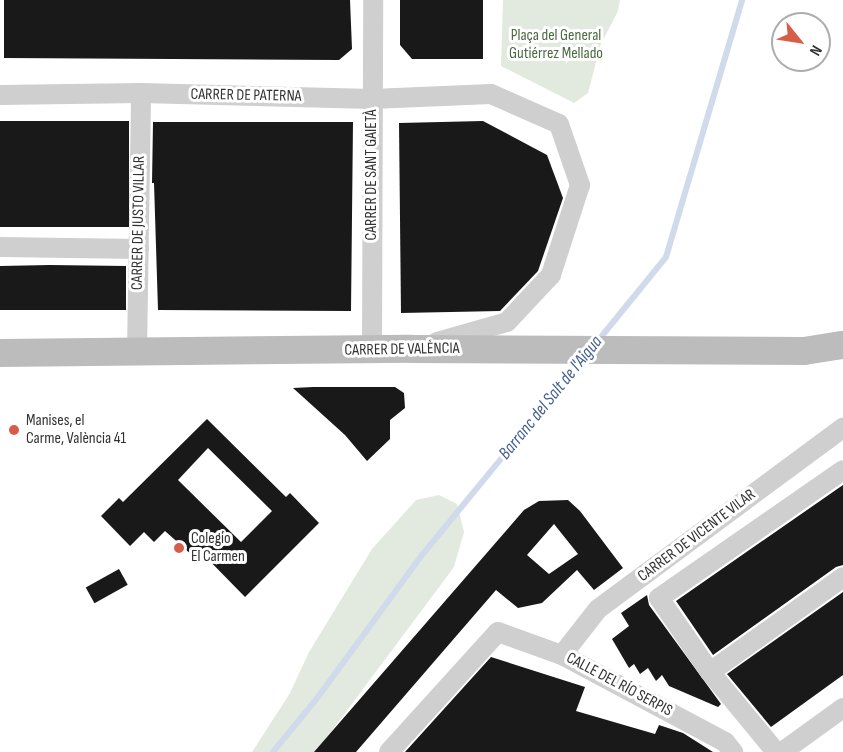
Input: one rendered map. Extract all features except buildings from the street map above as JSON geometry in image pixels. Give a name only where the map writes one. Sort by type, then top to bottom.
[{"type":"main road","name":"CARRER DE VALÈNCIA","points":[[804,351],[843,345]]},
{"type":"main road","name":"CARRER DE VALÈNCIA","points":[[0,353],[412,349],[732,350],[804,351],[843,358]]},
{"type":"street","name":"CARRER DE SANT GAIETÀ","points":[[372,351],[373,0]]},
{"type":"street","name":"CARRER DE PATERNA","points":[[0,95],[141,93],[372,99],[491,94],[559,124],[580,185],[551,275],[507,322],[412,349]]},
{"type":"street","name":"CARRER DE JUSTO VILLAR","points":[[137,353],[141,93]]},
{"type":"street","points":[[0,248],[139,249]]},
{"type":"street","name":"CARRER DE VICENTE VILAR","points":[[562,655],[598,609],[843,428]]},
{"type":"street","name":"CARRER DE VICENTE VILAR","points":[[710,672],[659,598],[843,470]]},
{"type":"street","points":[[776,752],[710,672],[843,577]]},
{"type":"street","name":"CALLE DEL RÍO SERPIS","points":[[389,752],[498,632],[562,655],[725,742],[733,752]]},
{"type":"street","points":[[782,752],[843,708]]},
{"type":"green space","name":"Plaça del General Gutiérrez Mellado","points":[[503,0],[620,0],[618,11],[601,44],[588,93],[574,103],[501,66]]},
{"type":"green space","points":[[439,495],[457,504],[464,532],[454,567],[316,752],[252,752],[290,693],[309,652],[372,549],[416,500]]},
{"type":"waterway","name":"Barranc del Salt de l'Aigua","points":[[597,342],[666,257],[742,0]]},
{"type":"waterway","name":"Barranc del Salt de l'Aigua","points":[[273,752],[318,697],[422,555],[583,359]]},
{"type":"place","name":"Manises, el Carme, València 41","points":[[14,430]]},
{"type":"place","name":"Colegio El Carmen","points":[[179,548]]}]
